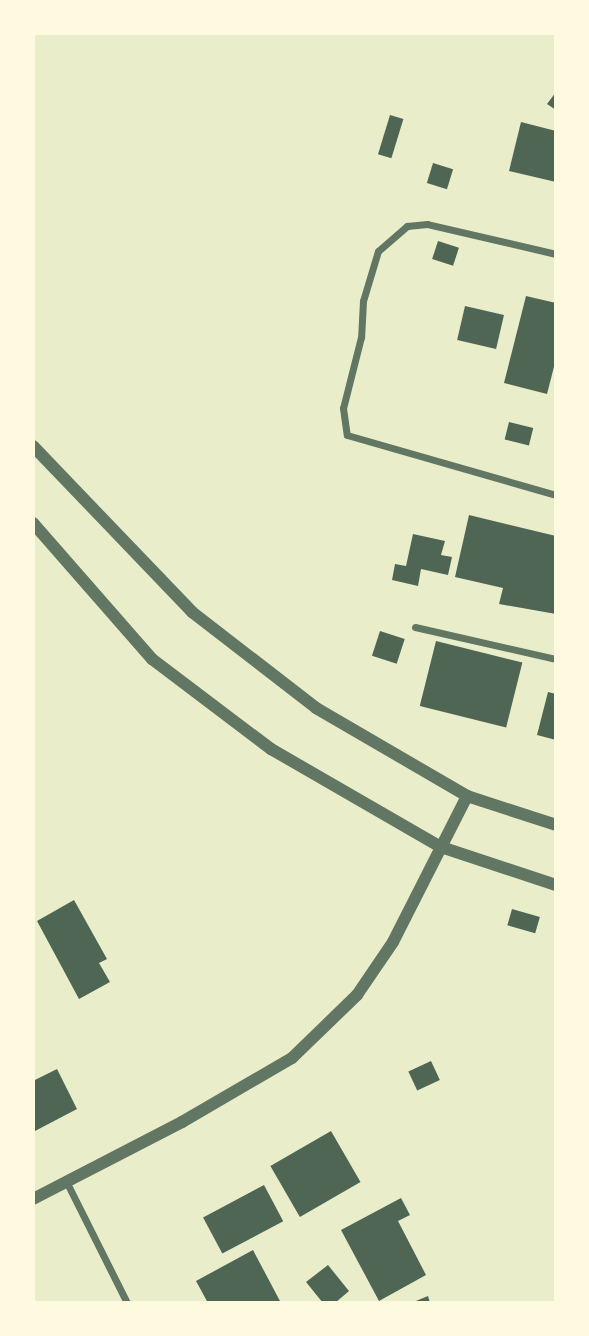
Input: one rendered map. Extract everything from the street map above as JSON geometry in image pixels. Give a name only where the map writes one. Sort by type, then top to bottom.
[{"type":"street","points":[[556,254],[427,224],[407,226],[378,251],[363,301],[360,337],[344,408],[347,435],[556,495]]},
{"type":"street","points":[[33,446],[192,612],[316,708],[467,796],[556,825]]},
{"type":"street","points":[[33,523],[152,659],[271,749],[441,847],[556,885]]},
{"type":"street","points":[[415,627],[556,659]]},
{"type":"street","points":[[33,1199],[182,1122],[292,1058],[357,995],[393,942],[467,796]]},
{"type":"street","points":[[66,1180],[127,1303]]},
{"type":"building","points":[[556,92],[556,110],[547,104]]},
{"type":"building","points":[[390,115],[403,119],[391,158],[378,154]]},
{"type":"building","points":[[521,122],[556,131],[556,182],[509,171]]},
{"type":"building","points":[[433,163],[453,169],[447,189],[427,183]]},
{"type":"building","points":[[438,241],[459,248],[453,266],[432,259]]},
{"type":"building","points":[[526,296],[556,303],[556,359],[547,394],[504,383]]},
{"type":"building","points":[[465,306],[504,315],[496,349],[457,340]]},
{"type":"building","points":[[509,422],[533,428],[529,446],[505,439]]},
{"type":"building","points":[[469,515],[556,536],[556,614],[499,604],[503,588],[455,577]]},
{"type":"building","points":[[413,534],[445,541],[441,555],[452,557],[448,575],[421,569],[418,586],[392,580],[395,564],[406,566]]},
{"type":"building","points":[[380,631],[405,639],[397,664],[372,656]]},
{"type":"building","points":[[436,641],[522,663],[506,728],[420,706]]},
{"type":"building","points":[[548,692],[556,694],[556,740],[537,735]]},
{"type":"building","points":[[74,900],[107,959],[99,963],[110,982],[79,999],[37,921]]},
{"type":"building","points":[[512,909],[540,917],[535,933],[507,925]]},
{"type":"building","points":[[431,1061],[440,1080],[417,1091],[408,1072]]},
{"type":"building","points":[[57,1069],[77,1109],[35,1131],[33,1081]]},
{"type":"building","points":[[331,1131],[360,1182],[300,1217],[270,1166]]},
{"type":"building","points":[[264,1185],[283,1221],[222,1254],[203,1217]]},
{"type":"building","points":[[401,1198],[410,1215],[398,1221],[426,1275],[379,1301],[341,1230]]},
{"type":"building","points":[[253,1250],[281,1303],[208,1303],[196,1281]]},
{"type":"building","points":[[328,1265],[349,1291],[335,1303],[323,1303],[306,1282]]},
{"type":"building","points":[[428,1296],[430,1303],[411,1303]]}]
